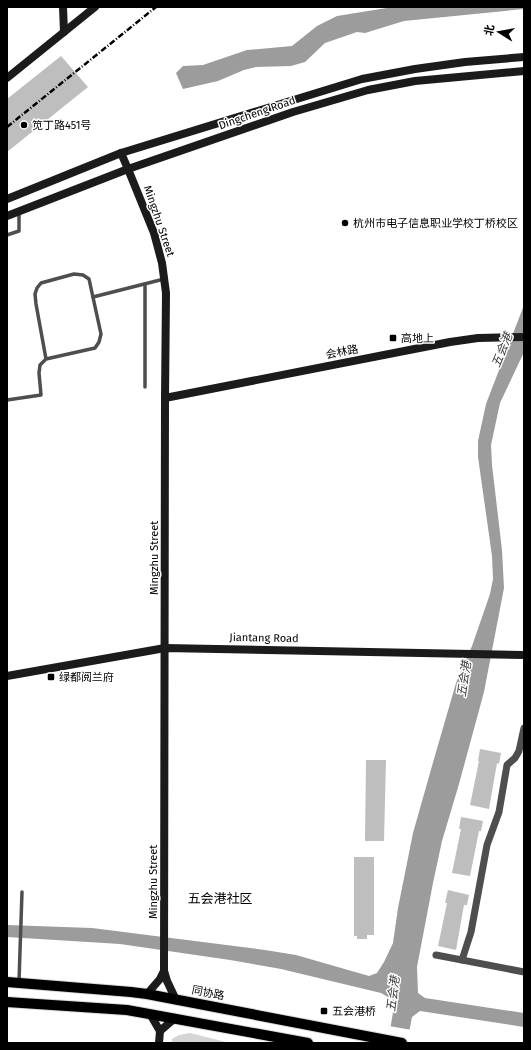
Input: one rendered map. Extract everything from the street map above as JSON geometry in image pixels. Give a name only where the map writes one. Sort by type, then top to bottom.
[{"type":"main road","name":"同协路","points":[[7,982],[147,994],[402,1043]]},
{"type":"main road","points":[[7,1002],[127,1010],[308,1043]]},
{"type":"street","points":[[63,7],[64,32]]},
{"type":"street","points":[[7,78],[95,7]]},
{"type":"street","name":"Dingcheng Road","points":[[7,199],[121,153],[362,79],[414,69],[458,63],[524,57]]},
{"type":"street","name":"Dingcheng Road","points":[[7,216],[128,169],[293,112],[368,90],[415,81],[524,71]]},
{"type":"street","name":"Mingzhu Street","points":[[121,153],[154,233],[162,263],[166,293],[164,971],[176,1000]]},
{"type":"street","name":"会林路","points":[[165,398],[450,342],[478,338],[524,336]]},
{"type":"street","name":"Jiantang Road","points":[[7,676],[165,648],[524,655]]},
{"type":"street","points":[[462,960],[471,932],[487,845],[499,812],[507,765],[515,758],[519,751],[524,728]]},
{"type":"street","points":[[436,954],[524,972]]},
{"type":"street","points":[[147,994],[160,979],[164,971]]},
{"type":"street","points":[[150,1014],[160,1031],[160,1043]]},
{"type":"street","points":[[160,1031],[175,1018]]},
{"type":"lane","points":[[7,235],[19,231],[19,211]]},
{"type":"lane","points":[[7,400],[41,395],[39,369],[40,365],[46,359],[95,348],[99,342],[101,334],[89,280],[83,276],[74,274],[41,283],[37,288],[35,294],[36,304],[46,359]]},
{"type":"lane","points":[[93,297],[164,279]]},
{"type":"lane","points":[[145,387],[146,284]]},
{"type":"lane","points":[[20,982],[22,892]]},
{"type":"shaded area","points":[[190,1033],[230,1043],[172,1043],[172,1039],[179,1035]]},
{"type":"water","points":[[393,7],[524,7],[524,9],[404,21],[365,33],[357,32],[325,43],[305,62],[291,66],[256,67],[244,70],[218,81],[183,89],[176,73],[183,66],[203,65],[247,50],[292,46],[317,26],[337,16]]},
{"type":"water","name":"五会港","points":[[524,305],[524,352],[500,403],[491,445],[502,550],[504,588],[484,692],[442,841],[417,967],[418,993],[425,998],[524,1013],[524,1027],[420,1011],[412,1017],[407,1043],[388,1043],[393,1012],[393,1000],[381,993],[281,969],[230,960],[120,944],[7,937],[7,925],[92,928],[265,950],[296,955],[369,976],[377,973],[393,943],[398,908],[413,833],[456,683],[472,646],[490,594],[493,579],[492,556],[478,457],[478,441],[486,404]]},
{"type":"pier","points":[[389,1026],[412,1030],[409,1043],[386,1043]]},
{"type":"building","name":"笕丁路451号","points":[[61,56],[88,87],[7,152],[7,99]]},
{"type":"building","points":[[480,749],[501,753],[499,764],[497,763],[489,809],[470,805]]},
{"type":"building","points":[[366,760],[386,760],[384,841],[365,841]]},
{"type":"building","points":[[461,817],[483,821],[481,831],[479,831],[470,876],[452,873],[461,829],[459,829]]},
{"type":"building","points":[[354,857],[374,857],[374,935],[367,935],[367,939],[357,939],[357,936],[354,936]]},
{"type":"building","points":[[448,890],[469,895],[467,905],[464,905],[456,950],[438,946],[447,903],[445,903]]},
{"type":"railway","points":[[7,127],[156,7]]},
{"type":"place","name":"笕丁路451号","points":[[24,125]]},
{"type":"place","name":"杭州市电子信息职业学校丁桥校区","points":[[345,223]]},
{"type":"place","name":"高地上","points":[[393,338]]},
{"type":"place","name":"绿都阅兰府","points":[[51,677]]},
{"type":"place","name":"五会港桥","points":[[324,1011]]},
{"type":"district","name":"五会港社区","points":[[220,898]]}]
